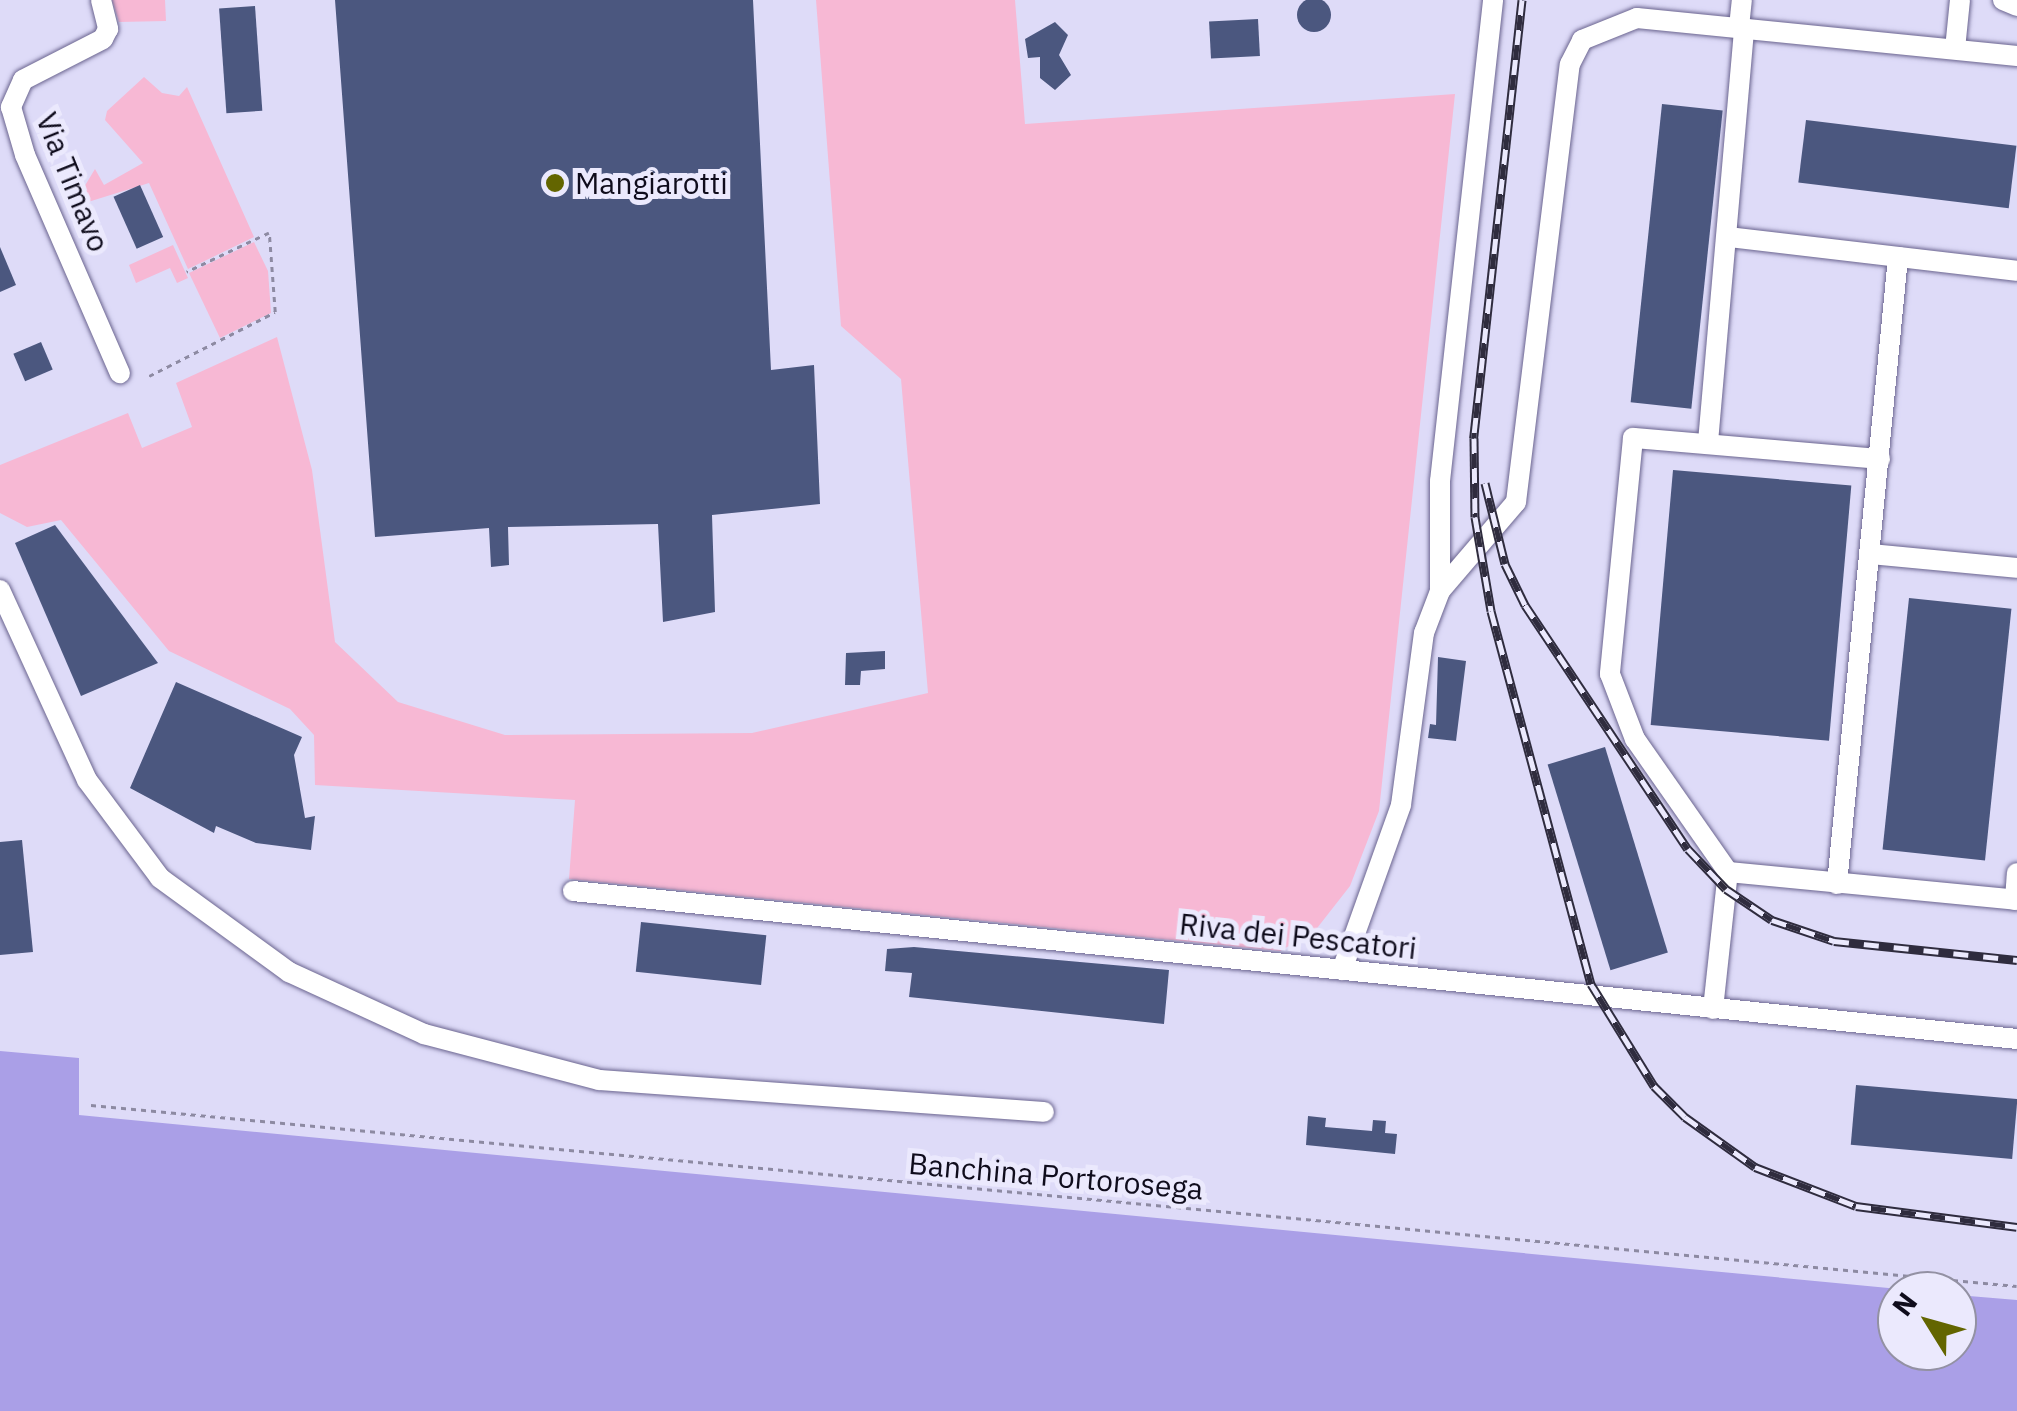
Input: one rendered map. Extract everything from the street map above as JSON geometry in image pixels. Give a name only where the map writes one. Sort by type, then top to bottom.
[{"type":"street","name":"Via Timavo","points":[[101,0],[108,29],[103,39],[23,80],[11,107],[25,155],[120,372]]},
{"type":"street","points":[[1342,970],[1401,805],[1412,696],[1440,591],[1440,480],[1493,0]]},
{"type":"street","points":[[1708,442],[1729,236],[1742,0]]},
{"type":"street","points":[[1955,49],[1960,0]]},
{"type":"street","points":[[2003,0],[2017,6]]},
{"type":"street","points":[[1440,591],[1516,502],[1570,64],[1582,40],[1605,25],[1637,18],[2017,56]]},
{"type":"street","points":[[1729,236],[2017,271]]},
{"type":"street","points":[[1837,884],[1898,257]]},
{"type":"street","points":[[1713,1008],[1728,872],[1635,739],[1610,674],[1633,438],[1880,460]]},
{"type":"street","points":[[1870,554],[2017,568]]},
{"type":"street","points":[[0,590],[87,780],[150,864],[288,972],[424,1034],[600,1080],[1044,1112]]},
{"type":"street","points":[[1728,872],[2016,900],[2017,873]]},
{"type":"street","name":"Riva dei Pescatori","points":[[574,891],[2017,1038]]},
{"type":"path","points":[[149,376],[275,312],[269,232],[187,272]]},
{"type":"path","name":"Banchina Portorosega","points":[[91,1106],[2017,1286]]},
{"type":"shaded area","points":[[112,0],[165,0],[166,21],[119,22]]},
{"type":"shaded area","points":[[816,0],[1015,0],[1025,124],[1455,94],[1379,811],[1350,886],[1314,932],[1280,951],[569,879],[575,800],[315,785],[314,735],[290,709],[169,651],[61,520],[27,527],[0,513],[0,465],[128,413],[142,448],[192,427],[176,383],[277,337],[312,470],[335,642],[398,702],[505,735],[752,733],[928,693],[901,379],[841,326]]},
{"type":"shaded area","points":[[144,77],[162,93],[179,96],[187,87],[254,237],[188,269],[149,183],[72,207],[95,169],[104,185],[143,163],[105,120],[107,111]]},
{"type":"shaded area","points":[[254,242],[268,271],[271,313],[220,338],[189,273]]},
{"type":"shaded area","points":[[173,245],[188,278],[177,283],[170,268],[136,283],[129,265]]},
{"type":"shaded area","points":[[0,1051],[79,1058],[79,1115],[1877,1287],[1877,1371],[1977,1371],[1977,1297],[2017,1300],[2017,1411],[0,1411]]},
{"type":"building","points":[[1314,-2],[1326,3],[1331,15],[1326,27],[1314,32],[1302,27],[1297,15],[1302,3]]},
{"type":"building","name":"Mangiarotti","points":[[335,0],[753,0],[771,370],[814,365],[820,504],[712,515],[715,612],[663,622],[658,524],[508,527],[509,565],[491,567],[489,528],[375,537]]},
{"type":"building","points":[[255,6],[262,111],[226,113],[219,9]]},
{"type":"building","points":[[1258,19],[1260,56],[1211,59],[1209,22]]},
{"type":"building","points":[[1055,22],[1068,35],[1059,55],[1071,75],[1055,90],[1040,78],[1040,57],[1028,58],[1025,39]]},
{"type":"building","points":[[1662,104],[1723,110],[1691,409],[1631,402]]},
{"type":"building","points":[[1806,120],[2016,146],[2009,208],[1798,183]]},
{"type":"building","points":[[140,185],[163,237],[137,249],[114,197]]},
{"type":"building","points":[[0,247],[16,285],[0,292]]},
{"type":"building","points":[[41,342],[53,370],[25,381],[13,354]]},
{"type":"building","points":[[1673,470],[1851,486],[1829,741],[1651,725]]},
{"type":"building","points":[[55,525],[158,663],[81,696],[15,543]]},
{"type":"building","points":[[1909,598],[2011,609],[1985,860],[1883,850]]},
{"type":"building","points":[[885,651],[885,669],[861,671],[860,685],[845,685],[846,653]]},
{"type":"building","points":[[1438,657],[1466,661],[1456,741],[1428,738],[1430,724],[1436,725]]},
{"type":"building","points":[[176,682],[302,737],[294,755],[305,818],[315,816],[311,850],[256,843],[216,826],[214,833],[130,788]]},
{"type":"building","points":[[1605,747],[1668,953],[1610,970],[1548,765]]},
{"type":"building","points":[[22,840],[33,952],[0,955],[0,842]]},
{"type":"building","points":[[641,922],[766,935],[761,985],[636,972]]},
{"type":"building","points":[[914,947],[1169,970],[1164,1024],[909,997],[912,973],[885,971],[887,949]]},
{"type":"building","points":[[1856,1085],[2017,1099],[2012,1159],[1851,1145]]},
{"type":"building","points":[[1308,1116],[1326,1118],[1325,1127],[1372,1131],[1373,1120],[1386,1121],[1385,1133],[1397,1134],[1395,1154],[1306,1145]]},
{"type":"railway","points":[[1522,0],[1474,438],[1475,517],[1491,611],[1591,984],[1654,1086],[1685,1117],[1755,1167],[1856,1206],[2017,1227]]},
{"type":"railway","points":[[1485,483],[1505,564],[1525,605],[1688,849],[1726,889],[1772,920],[1834,941],[2017,960]]},
{"type":"place","name":"Mangiarotti","points":[[555,183]]}]
